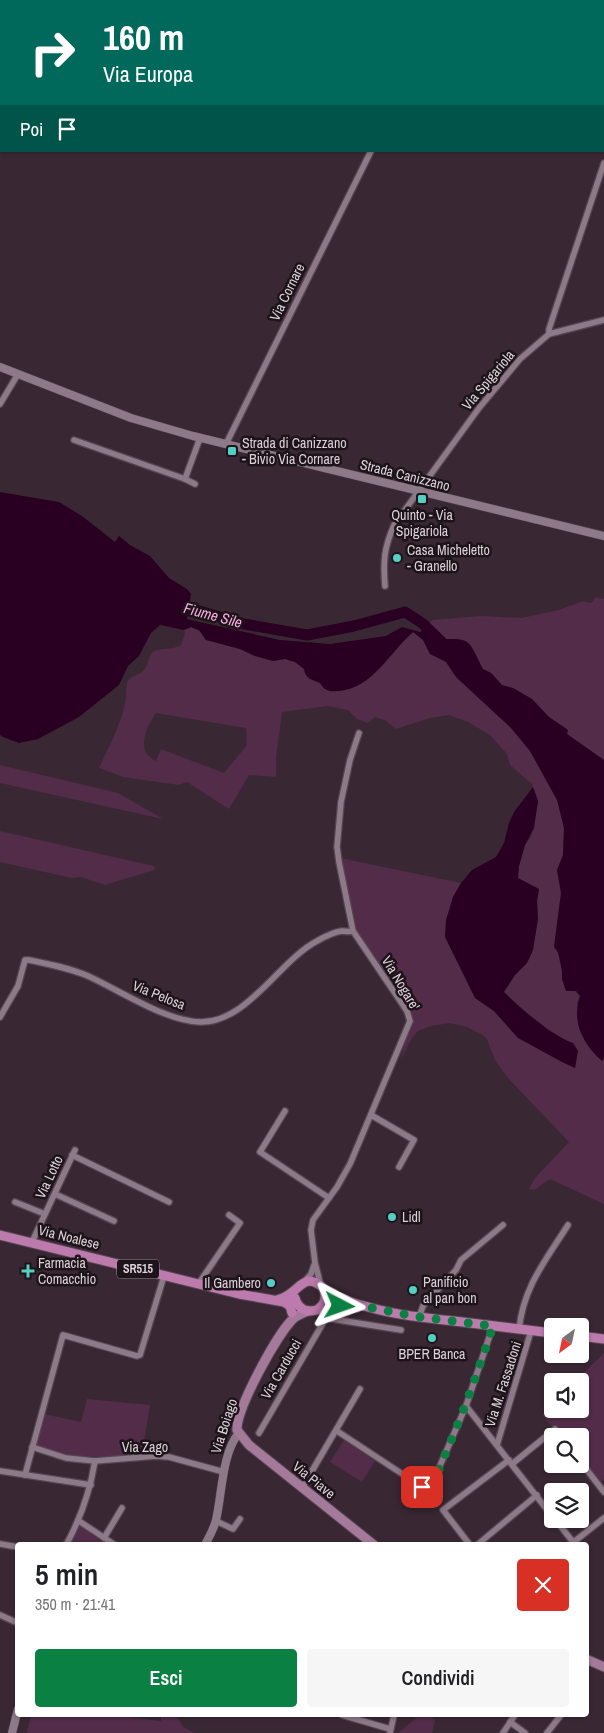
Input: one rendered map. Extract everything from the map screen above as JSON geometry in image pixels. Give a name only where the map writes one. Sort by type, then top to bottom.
[{"type":"main road","name":"Via Noalese","points":[[0,1235],[239,1294],[296,1303]]},
{"type":"main road","points":[[292,1313],[290,1306],[281,1301],[300,1286],[311,1281],[337,1296],[367,1307]]},
{"type":"main road","points":[[300,1286],[295,1294],[296,1303],[301,1309],[308,1311],[333,1305],[367,1307],[419,1317],[544,1332]]},
{"type":"main road","points":[[321,1308],[325,1298],[322,1287]]},
{"type":"main road","name":"Via Boiago","points":[[289,1324],[296,1303]]},
{"type":"main road","name":"Via Boiago","points":[[238,1434],[237,1426],[254,1381],[289,1324],[295,1318],[308,1311]]},
{"type":"main road","points":[[589,1337],[604,1339]]},
{"type":"main road","name":"Via Piave","points":[[238,1434],[249,1445],[370,1542]]},
{"type":"main road","points":[[589,1660],[604,1667]]},
{"type":"street","name":"Via Cornare","points":[[226,444],[371,152]]},
{"type":"street","points":[[549,334],[549,329],[604,163]]},
{"type":"street","name":"Via Spigariola","points":[[385,586],[383,567],[386,545],[394,525],[479,408],[513,366],[549,334],[604,320]]},
{"type":"street","name":"Strada Canizzano","points":[[0,367],[131,418],[200,438],[604,536]]},
{"type":"street","points":[[0,404],[18,374]]},
{"type":"street","points":[[185,479],[200,438]]},
{"type":"street","points":[[74,440],[195,484]]},
{"type":"street","name":"Via Nogare'","points":[[322,1287],[315,1263],[312,1224],[350,1164],[410,1021],[407,1011],[353,931],[339,862],[340,802],[350,760],[359,733]]},
{"type":"street","name":"Via Pelosa","points":[[0,1017],[18,986],[25,960],[29,960],[74,970],[144,1004],[183,1019],[200,1022],[211,1021],[222,1018],[238,1009],[292,960],[316,942],[342,931],[353,931]]},
{"type":"street","points":[[285,1111],[260,1152],[329,1198]]},
{"type":"street","points":[[370,1115],[414,1140],[399,1167]]},
{"type":"street","name":"Via Lotto","points":[[32,1242],[74,1152],[169,1202]]},
{"type":"street","points":[[55,1194],[114,1221]]},
{"type":"street","points":[[15,1202],[45,1214]]},
{"type":"street","points":[[200,1285],[201,1280],[240,1223],[229,1215]]},
{"type":"street","points":[[519,1330],[521,1313],[529,1287],[568,1224]]},
{"type":"street","points":[[419,1317],[423,1306],[456,1270],[461,1260],[503,1225]]},
{"type":"street","points":[[300,1286],[311,1274],[315,1263]]},
{"type":"street","points":[[25,1475],[63,1335],[136,1356],[140,1355],[164,1276]]},
{"type":"street","name":"Via Carducci","points":[[259,1433],[326,1318],[401,1330]]},
{"type":"street","points":[[337,1431],[422,1487],[428,1487],[432,1484],[466,1406],[493,1326]]},
{"type":"street","name":"Via M. Fassadoni","points":[[497,1445],[532,1331]]},
{"type":"street","points":[[302,1488],[337,1431],[360,1388]]},
{"type":"street","points":[[466,1406],[544,1506]]},
{"type":"street","name":"Via Boiago","points":[[206,1542],[216,1521],[224,1472],[232,1441],[238,1434]]},
{"type":"street","points":[[468,1542],[443,1510],[544,1437]]},
{"type":"street","name":"Via Zago","points":[[32,1447],[66,1458],[95,1460],[162,1457],[224,1472]]},
{"type":"street","points":[[68,1542],[79,1521],[91,1485],[95,1460]]},
{"type":"street","points":[[0,1471],[91,1485]]},
{"type":"street","points":[[589,1473],[604,1492]]},
{"type":"street","points":[[481,1542],[536,1495]]},
{"type":"street","points":[[104,1538],[122,1508]]},
{"type":"street","points":[[574,1542],[604,1518]]},
{"type":"street","points":[[216,1521],[232,1529],[240,1519]]},
{"type":"street","points":[[79,1521],[110,1542]]},
{"type":"street","points":[[561,1528],[571,1542]]},
{"type":"street","points":[[0,1544],[15,1546]]},
{"type":"street","points":[[0,1615],[15,1622]]},
{"type":"street","points":[[12,1733],[16,1717]]},
{"type":"street","points":[[348,1717],[390,1731],[394,1717]]},
{"type":"street","points":[[503,1733],[514,1717]]},
{"type":"street","points":[[547,1733],[559,1717]]},
{"type":"street","points":[[510,1722],[525,1733]]},
{"type":"shaded area","points":[[0,492],[59,502],[82,516],[115,542],[119,536],[130,545],[150,556],[169,578],[187,589],[191,594],[187,619],[280,640],[330,644],[386,636],[402,627],[420,632],[429,625],[435,630],[435,635],[439,640],[464,640],[472,647],[483,669],[491,673],[502,685],[513,688],[532,699],[549,717],[568,730],[567,734],[604,760],[604,1058],[602,1061],[589,1047],[580,1032],[577,1015],[580,996],[576,991],[566,991],[562,979],[558,952],[554,947],[561,893],[557,870],[563,855],[564,828],[557,800],[530,751],[511,728],[456,677],[446,662],[430,654],[423,640],[413,632],[371,677],[351,688],[333,691],[324,688],[320,683],[307,677],[304,669],[295,662],[285,659],[273,661],[240,649],[206,640],[199,630],[191,627],[184,630],[160,625],[151,633],[139,656],[128,666],[119,685],[79,717],[38,739],[19,743],[0,735]]},
{"type":"shaded area","points":[[596,597],[604,599],[604,760],[567,734],[568,730],[549,717],[532,699],[513,688],[502,685],[491,673],[483,669],[468,643],[457,639],[439,640],[435,635],[435,630],[429,625],[432,620],[482,616],[521,618],[559,610],[583,601],[591,603]]},
{"type":"shaded area","points":[[191,627],[224,645],[240,649],[255,656],[273,661],[285,659],[295,662],[304,669],[309,679],[320,683],[324,689],[407,638],[413,632],[423,640],[430,654],[446,661],[456,677],[511,728],[530,751],[557,800],[564,828],[563,855],[557,870],[561,893],[554,947],[561,962],[562,979],[580,996],[577,1003],[602,1061],[604,1058],[604,1204],[550,1179],[534,1190],[529,1189],[535,1178],[569,1142],[508,1078],[495,1060],[487,1039],[481,1034],[467,1027],[450,1023],[431,1026],[418,1031],[401,1059],[409,1023],[355,936],[340,858],[461,883],[453,897],[445,937],[475,998],[494,1011],[518,1038],[573,1043],[546,1028],[504,992],[515,975],[527,963],[533,950],[539,889],[518,879],[519,866],[525,845],[531,837],[538,801],[532,784],[510,765],[507,754],[490,735],[468,722],[449,715],[430,718],[396,729],[385,720],[375,717],[368,723],[357,719],[348,710],[328,706],[282,712],[276,757],[276,777],[249,775],[229,809],[187,782],[179,785],[123,777],[99,768],[120,720],[126,701],[128,681],[131,677],[144,670],[153,652],[181,645],[185,634],[184,630]],"holes":[[[156,713],[246,728],[247,745],[224,773],[161,749],[156,761],[150,757],[144,745],[146,732]]]},
{"type":"shaded area","points":[[0,765],[118,793],[163,819],[0,783]]},
{"type":"shaded area","points":[[533,787],[538,801],[534,828],[525,845],[519,866],[518,878],[539,889],[537,901],[538,919],[533,950],[527,963],[515,975],[504,992],[546,1028],[573,1043],[578,1051],[575,1068],[518,1038],[494,1011],[475,998],[445,937],[446,920],[453,897],[461,883],[472,870],[496,857],[504,843],[514,812]]},
{"type":"shaded area","points":[[0,831],[155,868],[154,870],[105,885],[81,877],[72,878],[0,862]]},
{"type":"shaded area","points":[[604,1353],[604,1479],[600,1483],[589,1470],[589,1428],[553,1428],[545,1418],[589,1418],[589,1373],[584,1373]]},
{"type":"shaded area","points":[[87,1399],[150,1405],[142,1454],[100,1457],[70,1455],[35,1446],[44,1414],[81,1422]]},
{"type":"shaded area","points":[[344,1440],[375,1461],[362,1482],[330,1462]]},
{"type":"shaded area","points":[[79,1525],[102,1542],[69,1542]]},
{"type":"shaded area","points":[[31,1717],[126,1717],[161,1721],[161,1717],[177,1717],[183,1727],[195,1733],[27,1733]]},
{"type":"shaded area","points":[[418,1717],[431,1717],[435,1720],[432,1733],[398,1733]]},
{"type":"waterway","name":"Fiume Sile","points":[[175,604],[244,624],[307,635],[354,626],[405,612],[422,623],[451,651]]},
{"type":"place","name":"Strada di Canizzano - Bivio Via Cornare","points":[[232,451]]},
{"type":"place","name":"Quinto - Via Spigariola","points":[[422,499]]},
{"type":"place","name":"Casa Micheletto - Granello","points":[[397,558]]},
{"type":"place","name":"Lidl","points":[[392,1217]]},
{"type":"place","name":"Farmacia Comacchio","points":[[28,1271]]},
{"type":"place","name":"Il Gambero","points":[[271,1283]]},
{"type":"place","name":"Panificio al pan bon","points":[[413,1290]]},
{"type":"place","name":"BPER Banca","points":[[432,1338]]},
{"type":"route","points":[[340,1306],[367,1307],[419,1317],[493,1326],[466,1406],[446,1453],[432,1484],[428,1487],[422,1487]]}]
